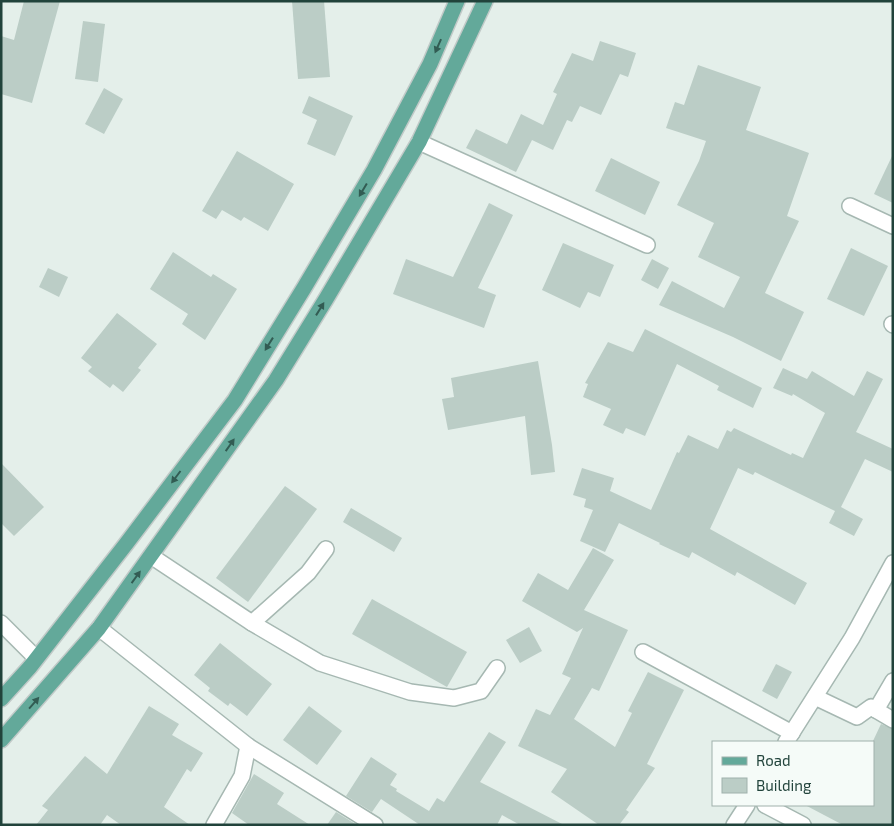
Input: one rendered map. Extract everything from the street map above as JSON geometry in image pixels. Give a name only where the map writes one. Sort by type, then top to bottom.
[{"type":"main road","points":[[1,699],[36,658],[126,544],[235,400],[374,170],[430,64],[457,1]]},
{"type":"main road","points":[[1,740],[99,628],[276,380],[419,142],[485,1]]},
{"type":"street","points":[[419,142],[647,245]]},
{"type":"street","points":[[850,206],[893,226]]},
{"type":"street","points":[[252,623],[308,573],[326,549]]},
{"type":"street","points":[[151,556],[252,623],[320,663],[410,692],[454,698],[481,691],[497,668]]},
{"type":"street","points":[[643,652],[789,738],[852,638],[893,562]]},
{"type":"street","points":[[1,623],[36,658]]},
{"type":"street","points":[[99,628],[248,746],[375,825]]},
{"type":"street","points":[[876,710],[893,681]]},
{"type":"street","points":[[815,697],[857,717],[872,707],[893,720]]},
{"type":"street","points":[[214,825],[242,776],[248,746]]},
{"type":"street","points":[[734,825],[746,806]]},
{"type":"street","points":[[767,806],[803,825]]},
{"type":"building","points":[[24,1],[60,1],[32,103],[1,94],[1,36],[14,40]]},
{"type":"building","points":[[292,1],[324,1],[330,77],[298,79]]},
{"type":"building","points":[[83,21],[105,24],[98,82],[75,79]]},
{"type":"building","points":[[600,41],[636,53],[628,77],[620,74],[601,115],[580,106],[572,122],[567,120],[553,150],[532,140],[516,172],[466,148],[476,129],[507,144],[521,114],[543,125],[557,94],[553,92],[572,53],[593,61]]},
{"type":"building","points":[[698,65],[761,87],[746,130],[809,153],[787,216],[799,221],[765,293],[804,312],[781,361],[733,337],[659,305],[672,281],[724,308],[740,277],[698,257],[714,223],[677,205],[699,161],[706,141],[666,128],[675,102],[684,105]]},
{"type":"building","points":[[104,88],[123,99],[104,134],[85,124]]},
{"type":"building","points":[[309,96],[353,116],[335,156],[307,144],[317,120],[302,113]]},
{"type":"building","points":[[237,151],[294,184],[268,231],[244,217],[241,221],[222,210],[216,219],[202,211]]},
{"type":"building","points":[[893,154],[893,203],[874,194]]},
{"type":"building","points":[[611,158],[660,182],[645,215],[595,191]]},
{"type":"building","points":[[489,203],[513,215],[478,288],[496,295],[484,328],[393,294],[406,259],[453,277]]},
{"type":"building","points":[[563,243],[614,265],[600,297],[588,292],[580,308],[542,290]]},
{"type":"building","points":[[851,248],[888,266],[864,316],[827,299]]},
{"type":"building","points":[[173,252],[211,277],[213,274],[237,289],[205,340],[182,324],[188,314],[150,289]]},
{"type":"building","points":[[652,259],[669,268],[658,289],[641,280]]},
{"type":"building","points":[[48,268],[68,277],[59,297],[39,287]]},
{"type":"building","points":[[117,313],[157,344],[138,368],[141,370],[123,392],[113,384],[110,388],[88,371],[92,367],[81,358]]},
{"type":"building","points":[[645,329],[762,388],[753,408],[717,390],[719,386],[677,364],[645,436],[626,428],[623,434],[603,425],[611,409],[583,397],[588,384],[585,383],[608,342],[633,352]]},
{"type":"building","points":[[538,361],[555,472],[531,475],[525,416],[448,430],[442,399],[454,397],[451,378]]},
{"type":"building","points":[[783,368],[807,379],[812,371],[854,396],[867,371],[883,379],[856,432],[893,449],[893,472],[865,459],[841,507],[863,519],[854,536],[829,523],[835,511],[755,472],[753,475],[738,468],[710,529],[807,583],[795,605],[737,572],[735,576],[692,552],[689,558],[619,523],[605,552],[580,541],[593,510],[584,507],[586,499],[573,495],[582,468],[614,478],[610,491],[651,510],[677,452],[679,453],[688,435],[718,449],[727,430],[731,432],[734,428],[791,455],[792,453],[803,458],[825,413],[793,394],[792,396],[773,388]]},
{"type":"building","points":[[1,463],[44,507],[14,536],[1,523]]},
{"type":"building","points":[[285,486],[317,509],[248,602],[216,578]]},
{"type":"building","points":[[351,508],[402,538],[394,552],[343,522]]},
{"type":"building","points":[[593,548],[614,560],[584,610],[628,630],[599,691],[592,688],[574,719],[615,747],[632,713],[628,711],[648,672],[684,690],[647,764],[655,768],[626,810],[629,812],[619,825],[599,825],[551,792],[567,769],[518,746],[536,709],[550,715],[571,678],[562,674],[583,628],[577,632],[522,601],[538,573],[568,590]]},
{"type":"building","points":[[372,599],[467,652],[447,687],[352,634]]},
{"type":"building","points":[[529,627],[542,651],[520,663],[506,640]]},
{"type":"building","points":[[220,643],[272,684],[247,716],[230,703],[228,706],[208,691],[210,688],[194,675]]},
{"type":"building","points":[[776,664],[792,672],[777,699],[762,691]]},
{"type":"building","points":[[149,706],[179,724],[172,735],[203,753],[191,772],[187,769],[164,807],[190,825],[121,825],[107,815],[100,825],[36,825],[48,810],[42,806],[85,756],[107,774]]},
{"type":"building","points":[[309,706],[342,731],[317,765],[283,740]]},
{"type":"building","points":[[881,724],[893,729],[893,825],[843,825],[807,806],[874,806],[873,741]]},
{"type":"building","points":[[489,732],[506,742],[480,782],[564,825],[520,825],[502,815],[497,825],[420,825],[381,799],[372,812],[346,796],[371,757],[397,774],[390,785],[397,789],[396,791],[429,811],[437,798],[444,802]]},
{"type":"building","points":[[254,774],[284,793],[277,804],[310,825],[249,825],[232,813]]},
{"type":"building","points":[[336,812],[357,825],[327,825]]}]
